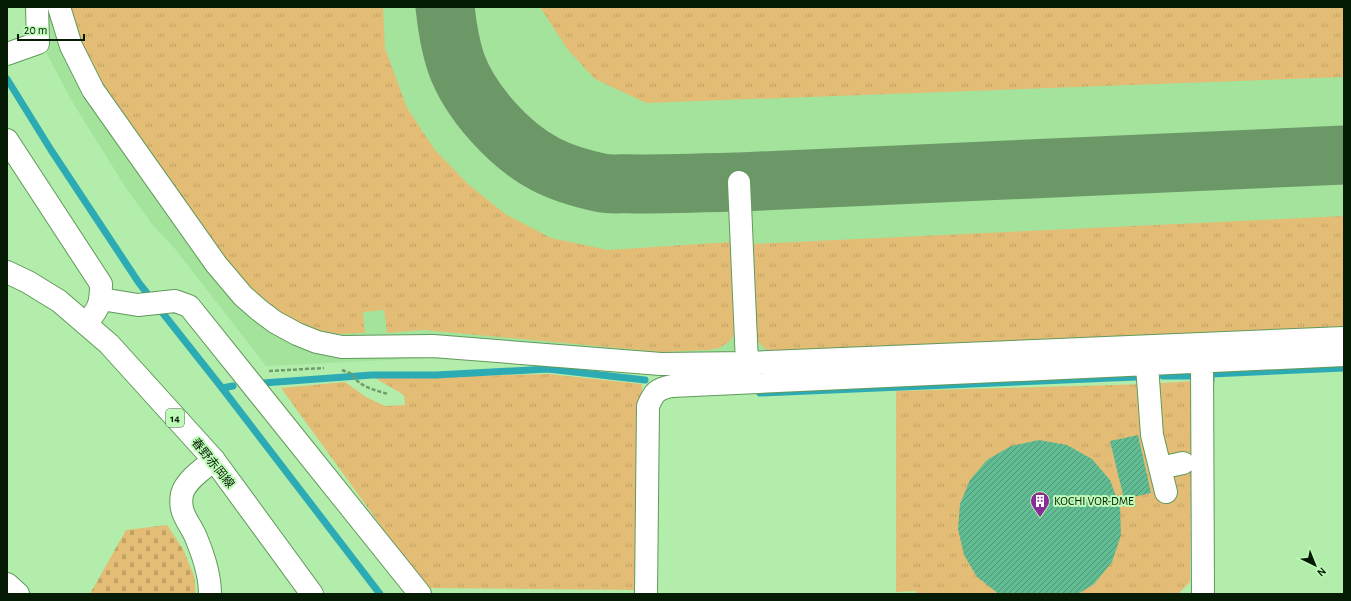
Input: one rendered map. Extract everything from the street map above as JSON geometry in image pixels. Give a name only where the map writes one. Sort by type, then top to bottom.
[{"type":"street","points":[[7,54],[38,43],[37,7]]},
{"type":"street","points":[[59,7],[71,46],[80,68],[93,90],[216,264],[233,285],[259,310],[275,322],[297,334],[317,342],[342,347],[433,346],[661,364],[747,363],[1344,338]]},
{"type":"street","points":[[7,140],[101,284],[101,299],[98,310],[86,324]]},
{"type":"street","points":[[739,182],[747,363]]},
{"type":"street","name":"春野赤岡線","points":[[7,272],[28,282],[59,301],[109,344],[214,460],[312,594]]},
{"type":"street","points":[[101,299],[138,305],[175,301],[189,306],[420,594]]},
{"type":"street","points":[[646,594],[648,406],[653,394],[662,388],[672,386],[1344,355]]},
{"type":"street","points":[[1202,361],[1202,594]]},
{"type":"street","points":[[1147,365],[1152,435],[1166,492]]},
{"type":"street","points":[[210,594],[208,572],[197,538],[182,513],[182,494],[192,478],[214,460]]},
{"type":"street","points":[[1160,468],[1183,463]]},
{"type":"street","points":[[7,584],[18,594]]},
{"type":"path","points":[[242,373],[325,367]]},
{"type":"path","points":[[339,369],[352,374],[356,381],[388,394]]},
{"type":"shaded area","points":[[45,7],[1344,7],[1344,348],[741,374],[430,358],[266,366],[176,250],[152,224],[126,188],[73,103],[47,54]]},
{"type":"green space","points":[[69,7],[383,7],[385,48],[407,108],[435,150],[468,184],[505,214],[551,238],[608,250],[730,242],[735,333],[729,342],[719,348],[709,350],[661,352],[424,330],[387,333],[384,310],[363,312],[365,333],[338,334],[309,328],[289,319],[237,281],[87,64]]},
{"type":"green space","points":[[540,7],[1344,7],[1344,77],[646,103],[595,79],[568,50]]},
{"type":"green space","points":[[1344,216],[1344,331],[770,352],[757,340],[751,244]]},
{"type":"green space","points":[[548,374],[642,384],[639,590],[426,588],[281,388],[345,382],[366,397],[385,406],[405,405],[404,395],[375,378]]},
{"type":"green space","points":[[1192,381],[1190,582],[1179,593],[916,594],[916,591],[896,592],[896,391],[1148,384]]},
{"type":"green space","points":[[167,525],[183,549],[194,576],[196,594],[90,594],[126,530]]},
{"type":"building","points":[[1138,435],[1151,493],[1124,499],[1110,441]]},
{"type":"building","name":"KOCHI VOR-DME","points":[[1039,440],[1067,445],[1092,459],[1110,480],[1120,507],[1121,535],[1112,562],[1094,584],[1078,594],[999,594],[977,577],[964,555],[958,529],[960,504],[970,480],[987,460],[1011,446]]},
{"type":"waterway","points":[[7,79],[51,150],[139,283],[222,388],[380,594]]},
{"type":"waterway","points":[[1211,381],[1211,374],[1344,368]]},
{"type":"waterway","points":[[263,383],[372,375],[436,375],[548,369],[645,380]]},
{"type":"waterway","points":[[1163,376],[1193,376]]},
{"type":"waterway","points":[[760,393],[1136,377]]},
{"type":"waterway","points":[[222,388],[233,386]]},
{"type":"taxiway","points":[[445,7],[452,49],[462,78],[471,93],[492,121],[518,146],[545,164],[587,180],[602,183],[649,184],[739,182],[1344,155]]},
{"type":"place","name":"KOCHI VOR-DME","points":[[1040,518]]}]
